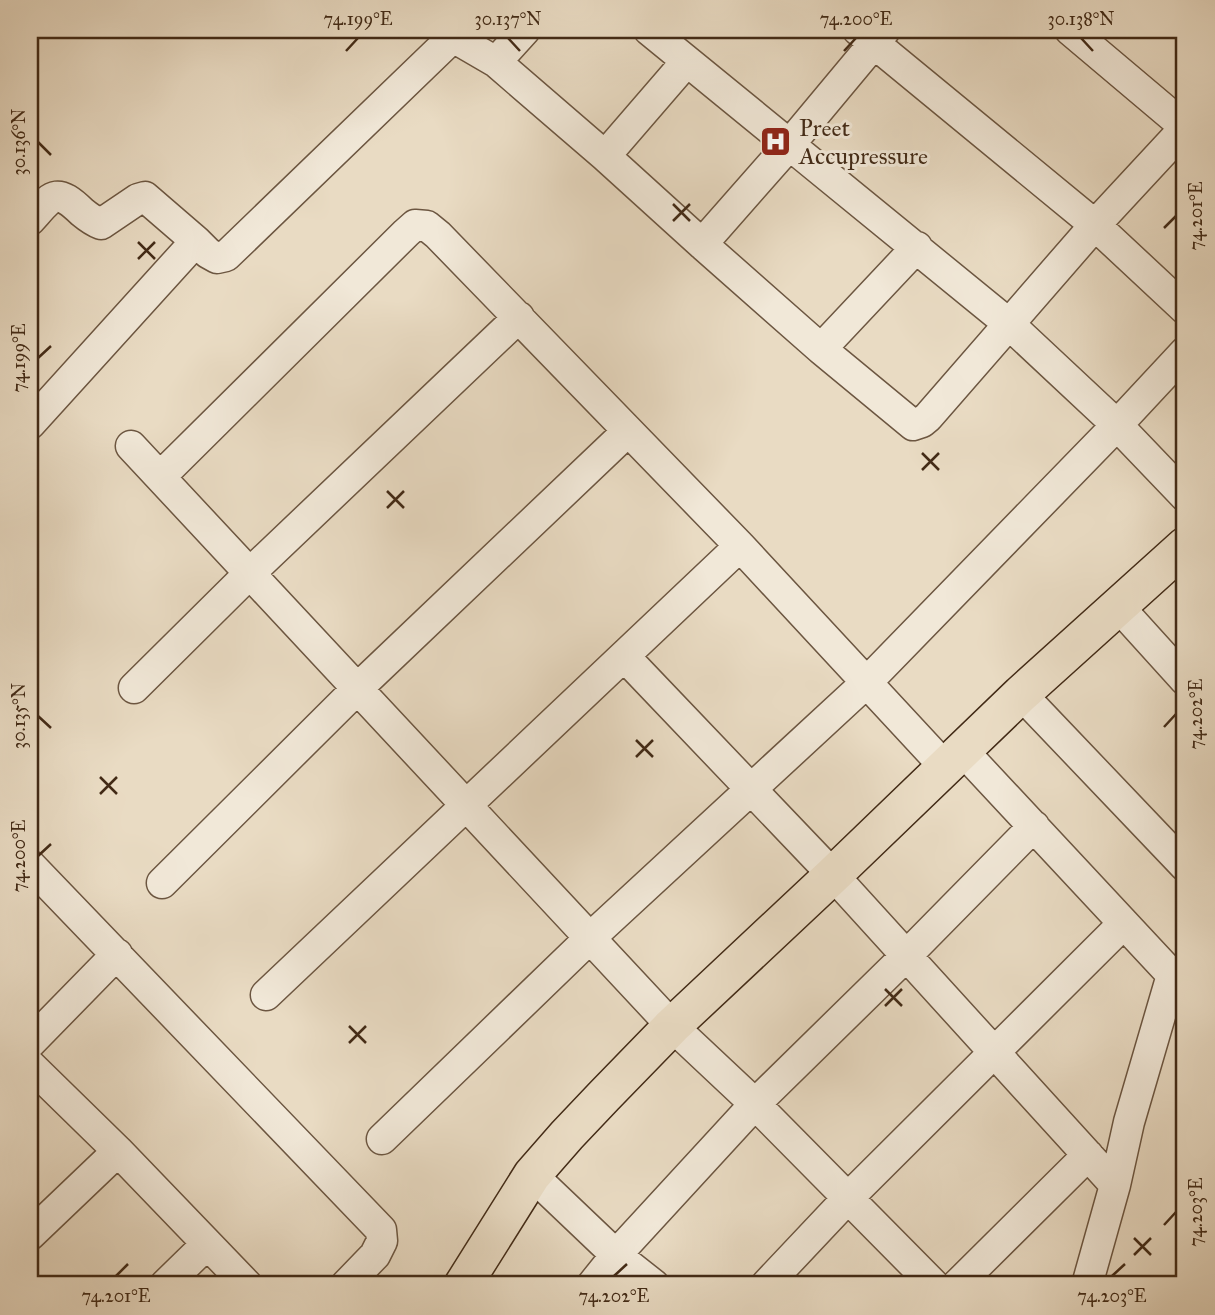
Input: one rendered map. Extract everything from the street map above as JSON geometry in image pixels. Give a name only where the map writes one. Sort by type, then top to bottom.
[{"type":"main road","points":[[463,1285],[532,1175],[672,1026],[1021,694],[1185,546]]},
{"type":"street","points":[[496,62],[525,30]]},
{"type":"street","points":[[649,30],[1009,324],[1117,425],[1185,496]]},
{"type":"street","points":[[30,219],[53,197],[60,195],[69,199],[94,222],[101,224],[145,197],[208,253],[217,258],[226,256],[449,33],[496,62],[821,349],[913,425],[928,417],[1095,225],[1185,128],[1073,30]]},
{"type":"street","points":[[702,244],[790,144],[872,34],[1095,225],[1185,309]]},
{"type":"street","points":[[605,156],[687,61]]},
{"type":"street","points":[[160,477],[415,225],[427,226],[438,235],[740,546],[866,683],[1034,826],[1179,982],[1129,1122],[1115,1185],[1087,1285]]},
{"type":"street","points":[[30,424],[196,242]]},
{"type":"street","points":[[821,349],[916,247]]},
{"type":"street","points":[[134,688],[250,573],[519,317]]},
{"type":"street","points":[[383,1139],[590,938],[866,683],[1185,352]]},
{"type":"street","points":[[162,883],[358,688],[628,431]]},
{"type":"street","points":[[131,446],[672,1026],[755,1104],[934,1285]]},
{"type":"street","points":[[266,995],[740,546]]},
{"type":"street","points":[[1118,606],[1185,680]]},
{"type":"street","points":[[624,656],[833,875],[1115,1185]]},
{"type":"street","points":[[1021,694],[1185,866]]},
{"type":"street","points":[[592,1285],[615,1255],[755,1104],[1034,826]]},
{"type":"street","points":[[30,865],[381,1230],[382,1241],[375,1255],[346,1285]]},
{"type":"street","points":[[765,1285],[848,1198],[1123,924]]},
{"type":"street","points":[[30,1043],[117,954]]},
{"type":"street","points":[[30,1065],[118,1151],[247,1285]]},
{"type":"street","points":[[30,1235],[118,1151]]},
{"type":"street","points":[[957,1285],[1088,1155]]},
{"type":"street","points":[[532,1175],[615,1255],[654,1285]]},
{"type":"street","points":[[165,1285],[208,1244]]},
{"type":"place","name":"Preet Accupressure","points":[[776,142]]}]
